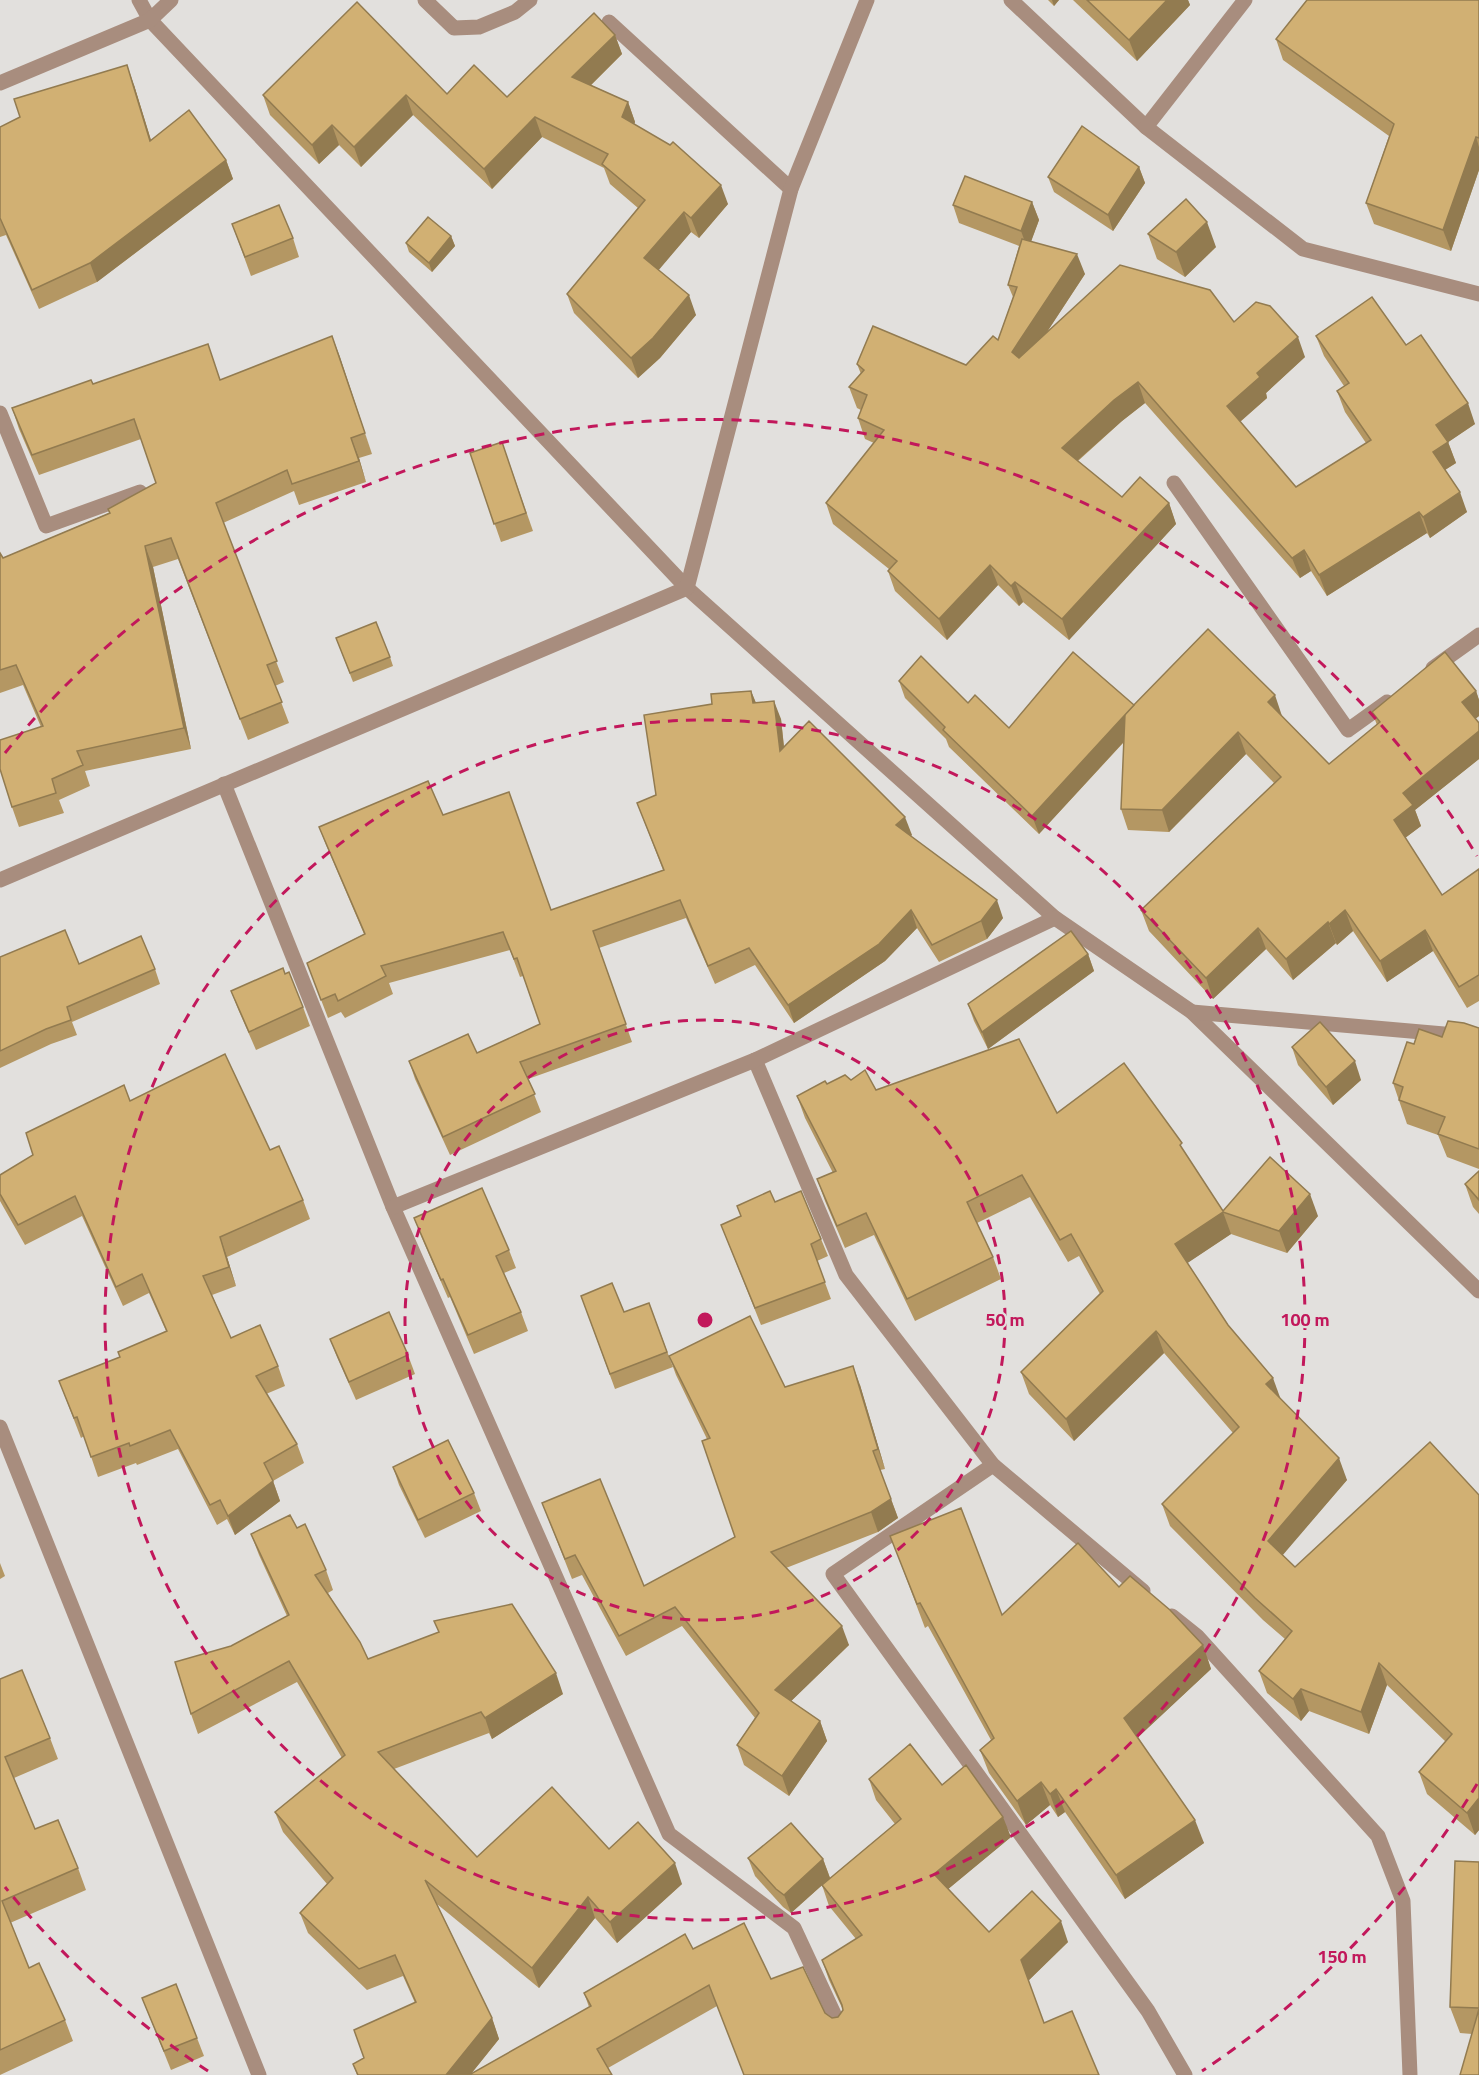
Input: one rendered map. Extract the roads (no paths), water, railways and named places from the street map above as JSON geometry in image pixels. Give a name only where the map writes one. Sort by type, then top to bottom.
[{"type":"street","points":[[139,0],[150,20],[687,588],[1056,918],[1192,1012],[1479,1291]]},
{"type":"street","points":[[0,83],[150,20],[171,0]]},
{"type":"street","points":[[425,0],[454,28],[479,27],[515,12],[530,0]]},
{"type":"street","points":[[687,588],[791,189],[867,0]]},
{"type":"street","points":[[1011,0],[1146,127],[1303,249],[1479,294]]},
{"type":"street","points":[[1146,127],[1245,0]]},
{"type":"street","points":[[609,22],[791,189]]},
{"type":"street","points":[[0,413],[46,526],[140,492]]},
{"type":"street","points":[[1174,483],[1348,730],[1395,696]]},
{"type":"street","points":[[0,880],[687,588]]},
{"type":"street","points":[[1423,676],[1479,635]]},
{"type":"street","points":[[224,784],[393,1207],[669,1834],[794,1928],[841,2029]]},
{"type":"street","points":[[393,1207],[755,1060],[1056,918]]},
{"type":"street","points":[[1192,1012],[1479,1037]]},
{"type":"street","points":[[755,1060],[846,1275],[993,1465],[1197,1636],[1378,1836],[1403,1901],[1410,2075]]},
{"type":"street","points":[[0,1428],[259,2075]]},
{"type":"street","points":[[993,1465],[833,1574],[1148,2011],[1185,2075]]}]
